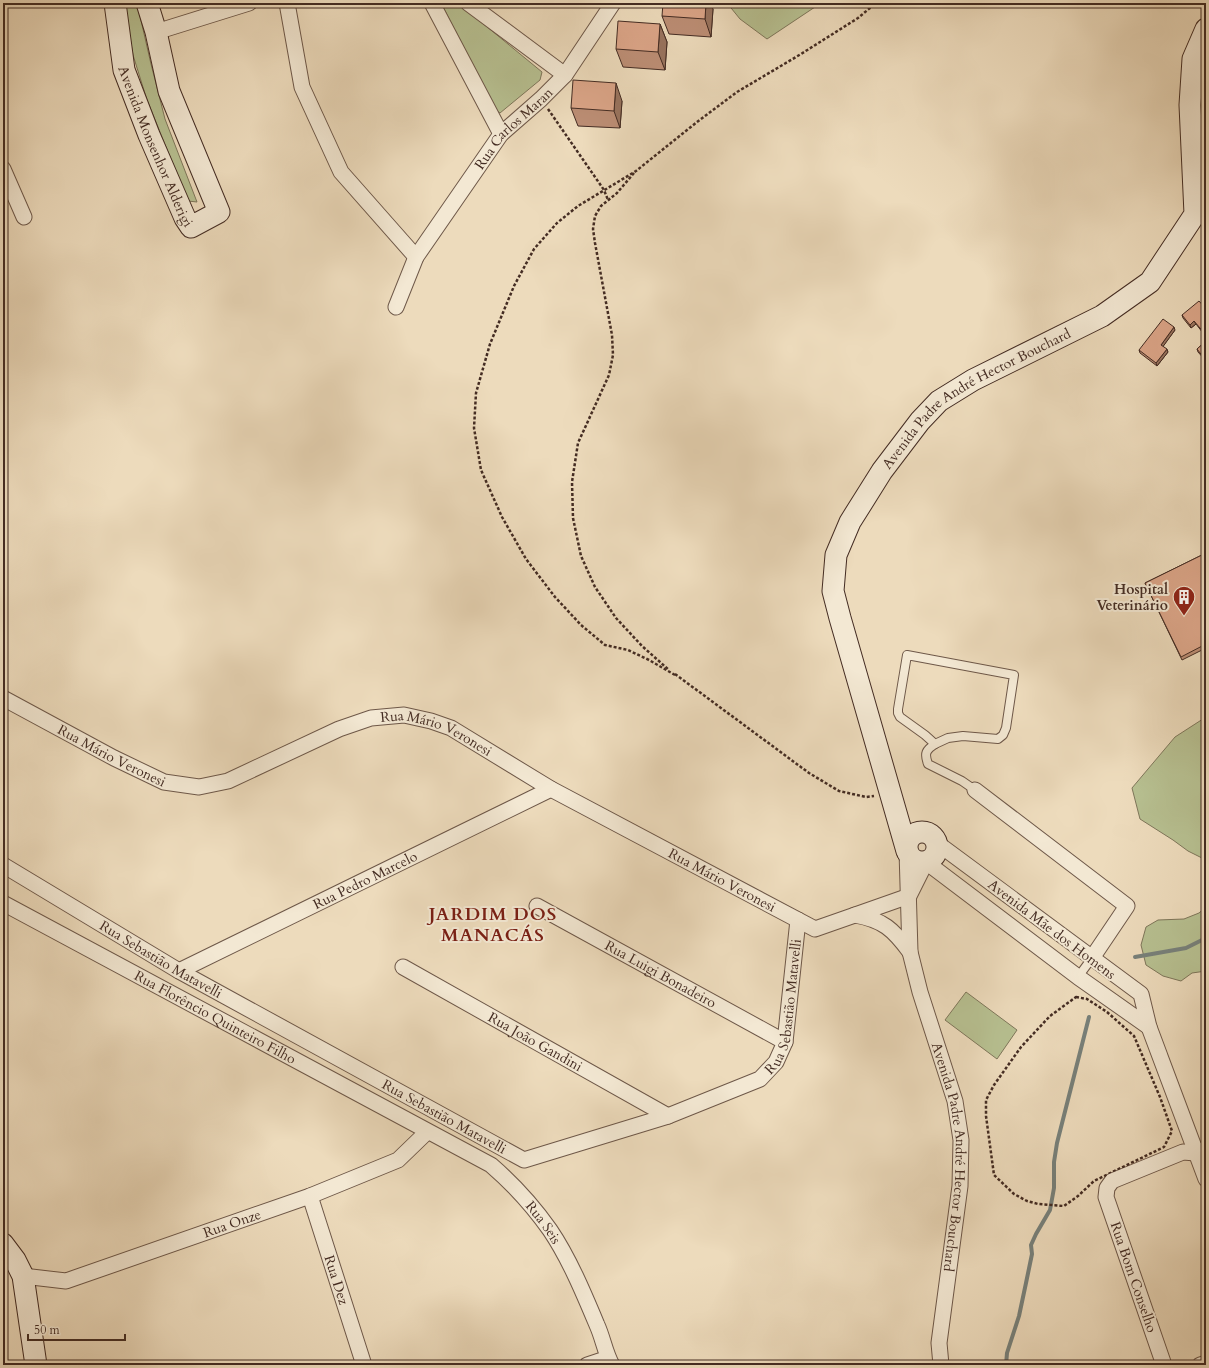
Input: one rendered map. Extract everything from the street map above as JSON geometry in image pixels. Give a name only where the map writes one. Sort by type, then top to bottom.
[{"type":"street","name":"Avenida Monsenhor Alderigi","points":[[115,3],[124,70],[149,135],[185,218],[191,227],[219,212],[169,91],[156,32],[147,3]]},
{"type":"street","points":[[156,32],[249,3]]},
{"type":"street","points":[[287,3],[302,87],[342,172],[416,257]]},
{"type":"street","points":[[432,3],[501,134]]},
{"type":"street","points":[[468,3],[565,75]]},
{"type":"street","name":"Rua Carlos Maran","points":[[396,307],[416,257],[501,134],[541,99],[565,75],[613,3]]},
{"type":"street","name":"Avenida Padre André Hector Bouchard","points":[[907,851],[833,591],[836,555],[850,522],[882,471],[920,421],[939,402],[973,380],[1102,316],[1150,282],[1201,211],[1190,105],[1193,59],[1206,28]]},
{"type":"street","points":[[3,169],[24,217]]},
{"type":"street","name":"Rua Mário Veronesi","points":[[3,698],[114,758],[164,782],[199,787],[228,781],[339,729],[371,718],[404,715],[451,728],[551,789],[815,929],[909,896]]},
{"type":"street","name":"Rua Pedro Marcelo","points":[[179,970],[551,789]]},
{"type":"street","points":[[974,790],[1127,906],[1092,958]]},
{"type":"street","points":[[894,802],[909,824],[929,837],[936,852],[930,860],[926,862],[909,896]]},
{"type":"street","points":[[910,952],[907,845],[912,836],[929,837]]},
{"type":"street","name":"Avenida Mãe dos Homens","points":[[929,837],[1141,994],[1149,1027],[1201,1151],[1206,1179]]},
{"type":"street","points":[[907,851],[916,862],[926,862]]},
{"type":"street","name":"Avenida Mãe dos Homens","points":[[926,862],[1078,977],[1149,1027]]},
{"type":"street","name":"Rua Sebastião Matavelli","points":[[3,865],[179,970],[524,1160],[668,1116],[760,1079],[776,1062],[785,1042],[798,920]]},
{"type":"street","name":"Rua Florêncio Quinteiro Filho","points":[[3,903],[427,1132]]},
{"type":"street","name":"Rua Luigi Bonadeiro","points":[[537,906],[785,1042]]},
{"type":"street","points":[[855,914],[884,924],[897,935],[910,952]]},
{"type":"street","name":"Avenida Padre André Hector Bouchard","points":[[910,952],[920,992],[955,1100],[961,1140],[960,1186],[939,1343],[942,1365]]},
{"type":"street","name":"Rua João Gandini","points":[[403,967],[668,1116]]},
{"type":"street","name":"Rua Onze","points":[[23,1276],[66,1281],[310,1196],[398,1160],[427,1132]]},
{"type":"street","name":"Rua Seis","points":[[427,1132],[491,1165],[506,1179],[538,1215],[562,1250],[603,1337],[610,1362]]},
{"type":"street","name":"Rua Bom Conselho","points":[[1164,1365],[1106,1197],[1107,1188],[1112,1181],[1182,1152],[1201,1151]]},
{"type":"street","name":"Rua Dez","points":[[310,1196],[364,1365]]},
{"type":"street","points":[[3,1244],[15,1260],[23,1276],[36,1365]]},
{"type":"street","points":[[586,1365],[610,1362]]},
{"type":"street","points":[[1200,1365],[1206,1363]]},
{"type":"lane","points":[[935,744],[900,717],[898,713],[908,655],[1014,675],[1006,728],[1003,735],[998,739],[963,736],[948,738],[927,749],[926,756],[928,764],[974,790]]},
{"type":"lane","points":[[1078,977],[1092,958]]},
{"type":"path","points":[[675,675],[650,660],[628,650],[605,645],[581,625],[555,597],[526,559],[502,517],[480,470],[474,428],[476,393],[490,344],[514,286],[534,249],[557,222],[578,206],[636,171],[737,92],[852,22],[876,3]]},
{"type":"path","points":[[541,99],[604,190],[608,200]]},
{"type":"path","points":[[636,171],[617,194],[601,206],[595,216],[593,228],[612,334],[613,355],[609,375],[578,443],[572,482],[573,518],[581,556],[595,587],[616,618],[642,646],[675,675],[809,773],[839,791],[894,802]]},
{"type":"path","points":[[1076,997],[1087,999],[1107,1012],[1134,1036],[1172,1131],[1164,1147],[1094,1181],[1078,1196],[1064,1206],[1038,1204],[1027,1201],[1014,1194],[994,1175],[986,1116],[986,1100],[994,1085],[1021,1047],[1050,1016],[1076,997]]},
{"type":"green space","points":[[124,3],[137,3],[165,119],[197,202],[188,201],[147,100],[133,55]]},
{"type":"green space","points":[[441,3],[458,3],[542,72],[540,80],[500,113],[496,110]]},
{"type":"green space","points":[[727,3],[821,3],[767,39],[740,19]]},
{"type":"green space","points":[[1206,717],[1206,860],[1188,851],[1140,819],[1132,788],[1175,737]]},
{"type":"green space","points":[[1206,907],[1206,971],[1192,973],[1181,981],[1163,976],[1146,965],[1141,945],[1146,927],[1158,920],[1184,919],[1199,913]]},
{"type":"green space","points":[[966,992],[1017,1030],[997,1059],[945,1020]]},
{"type":"building","points":[[663,3],[706,3],[705,19],[662,16]]},
{"type":"building","points":[[618,21],[660,24],[658,52],[616,49]]},
{"type":"building","points":[[573,80],[616,83],[614,111],[571,108]]},
{"type":"building","points":[[1199,301],[1206,309],[1206,335],[1194,321],[1190,325],[1182,315]]},
{"type":"building","points":[[1163,319],[1174,327],[1161,345],[1167,349],[1156,363],[1139,350]]},
{"type":"building","points":[[1206,341],[1206,356],[1204,358],[1197,349]]},
{"type":"building","name":"Hospital Veterinário","points":[[1206,553],[1206,644],[1181,657],[1145,583]]},
{"type":"waterway","points":[[1135,957],[1186,948],[1206,938]]},
{"type":"waterway","points":[[1006,1365],[1007,1353],[1019,1316],[1026,1283],[1032,1254],[1031,1245],[1050,1210],[1054,1188],[1054,1162],[1057,1143],[1089,1017]]},
{"type":"place","name":"Hospital Veterinário","points":[[1184,616]]},
{"type":"district","name":"JARDIM DOS MANACÁS","points":[[493,924]]}]
